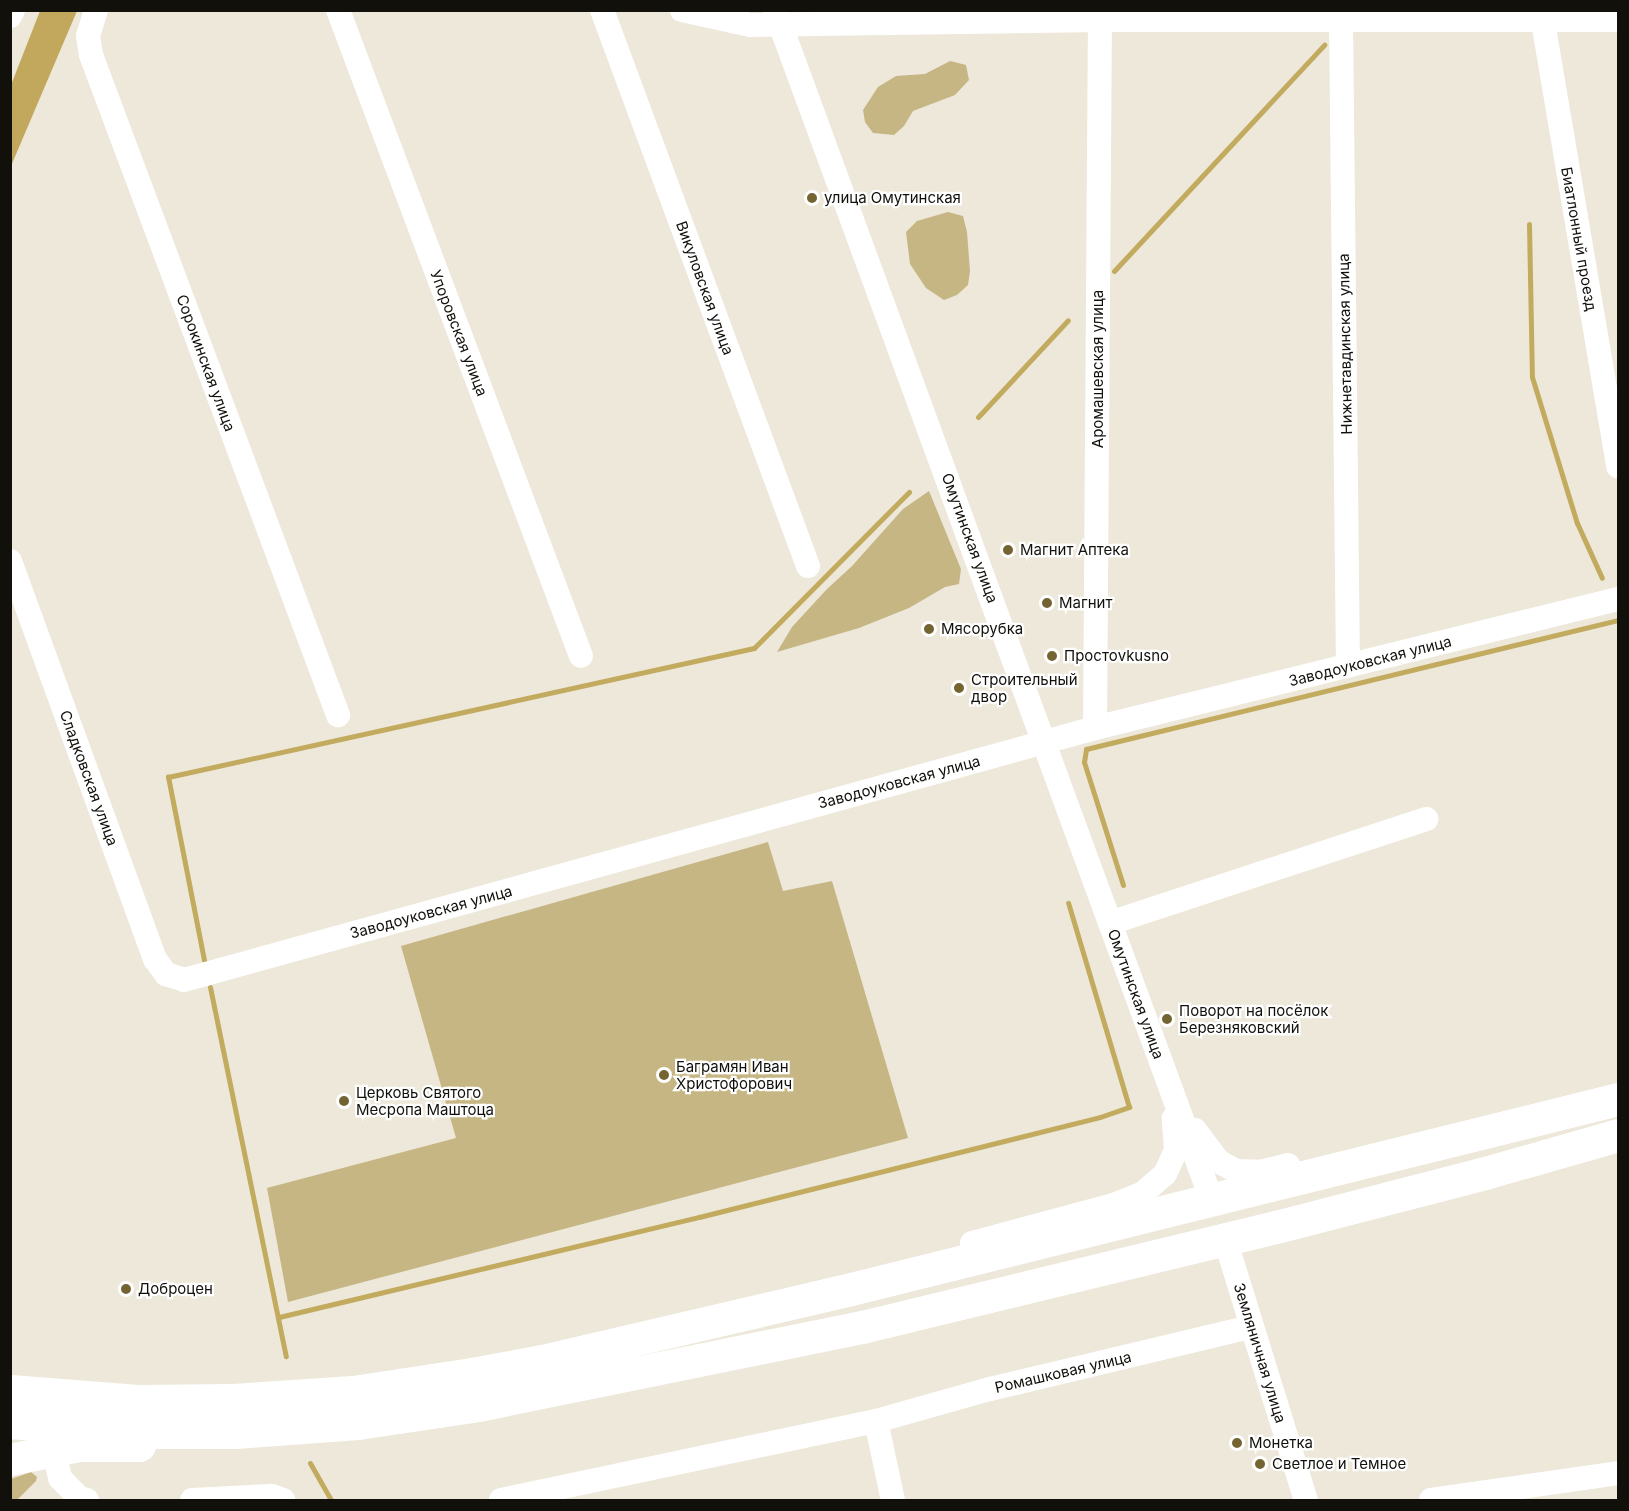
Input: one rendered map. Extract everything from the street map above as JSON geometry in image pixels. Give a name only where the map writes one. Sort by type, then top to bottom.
[{"type":"highway","points":[[10,1391],[100,1399],[179,1401],[353,1392],[542,1361],[851,1289],[1618,1099]]},
{"type":"highway","points":[[10,1422],[98,1430],[181,1433],[306,1429],[478,1405],[862,1327],[1485,1173],[1618,1135]]},
{"type":"highway","points":[[1212,1201],[1225,1239]]},
{"type":"main road","points":[[10,1460],[53,1449],[99,1446],[235,1446],[417,1428],[482,1418],[646,1384],[862,1327]]},
{"type":"street","points":[[10,16],[13,10]]},
{"type":"street","name":"Сорокинская улица","points":[[96,10],[88,36],[91,55],[338,715]]},
{"type":"street","name":"Упоровская улица","points":[[338,10],[581,656]]},
{"type":"street","name":"Викуловская улица","points":[[602,10],[807,566]]},
{"type":"street","points":[[682,10],[750,25],[778,18],[850,16],[1100,15],[1341,21],[1541,15],[1618,20]]},
{"type":"street","name":"Аромашевская улица","points":[[1095,728],[1100,15]]},
{"type":"street","name":"Биатлонный проезд","points":[[1541,15],[1618,467]]},
{"type":"street","name":"Омутинская улица","points":[[778,18],[1212,1201]]},
{"type":"street","name":"Нижнетавдинская улица","points":[[1341,21],[1348,666]]},
{"type":"street","name":"Сладковская улица","points":[[10,561],[155,959],[166,974],[184,980]]},
{"type":"street","name":"Заводоуковская улица","points":[[184,980],[1095,728],[1618,599]]},
{"type":"street","points":[[1110,923],[1426,819]]},
{"type":"street","points":[[1173,1095],[1204,1145],[1218,1161],[1236,1171],[1260,1172],[1484,1116],[1618,1094]]},
{"type":"street","points":[[851,1289],[920,1256],[1114,1205],[1143,1193],[1165,1174],[1176,1150],[1173,1095]]},
{"type":"street","name":"Земляничная улица","points":[[1225,1239],[1306,1500]]},
{"type":"street","name":"Ромашковая улица","points":[[501,1500],[876,1421],[990,1389],[1251,1328]]},
{"type":"street","points":[[876,1421],[893,1500]]},
{"type":"street","points":[[53,1449],[60,1478],[73,1493],[87,1500]]},
{"type":"street","points":[[1431,1500],[1618,1473]]},
{"type":"street","points":[[192,1500],[277,1498]]},
{"type":"shaded area","points":[[40,11],[77,11],[11,166],[11,85]]},
{"type":"shaded area","points":[[950,61],[966,65],[969,80],[955,95],[913,111],[904,126],[894,135],[873,133],[865,122],[863,110],[878,87],[896,76],[925,74]]},
{"type":"shaded area","points":[[948,212],[963,216],[967,232],[970,271],[968,285],[957,295],[944,300],[926,288],[910,264],[906,232],[917,221]]},
{"type":"shaded area","points":[[929,491],[961,569],[959,584],[945,587],[909,608],[859,628],[777,652],[792,627],[827,589],[852,566],[903,509]]},
{"type":"shaded area","points":[[768,842],[783,891],[832,881],[908,1138],[288,1302],[267,1188],[456,1138],[401,946]]},
{"type":"shaded area","points":[[31,1472],[37,1477],[36,1481],[17,1500],[11,1500],[11,1479]]},
{"type":"waterway","points":[[1114,271],[1324,45]]},
{"type":"waterway","points":[[1529,224],[1532,377],[1577,523],[1602,578]]},
{"type":"waterway","points":[[978,417],[1068,320]]},
{"type":"waterway","points":[[204,960],[168,777],[754,648],[909,492]]},
{"type":"waterway","points":[[1123,885],[1084,762],[1086,749],[1618,620]]},
{"type":"waterway","points":[[279,1317],[699,1217],[1100,1117],[1129,1107],[1068,903]]},
{"type":"waterway","points":[[210,987],[286,1356]]},
{"type":"waterway","points":[[310,1463],[331,1500]]},
{"type":"place","name":"улица Омутинская","points":[[812,198]]},
{"type":"place","name":"Магнит Аптека","points":[[1008,550]]},
{"type":"place","name":"Магнит","points":[[1047,603]]},
{"type":"place","name":"Мясорубка","points":[[929,629]]},
{"type":"place","name":"Простоvkusno","points":[[1052,656]]},
{"type":"place","name":"Строительный двор","points":[[959,688]]},
{"type":"place","name":"Поворот на посёлок Березняковский","points":[[1167,1019]]},
{"type":"place","name":"Баграмян Иван Христофорович","points":[[664,1075]]},
{"type":"place","name":"Церковь Святого Месропа Маштоца","points":[[344,1101]]},
{"type":"place","name":"Доброцен","points":[[126,1289]]},
{"type":"place","name":"Монетка","points":[[1237,1443]]},
{"type":"place","name":"Светлое и Темное","points":[[1260,1464]]}]
